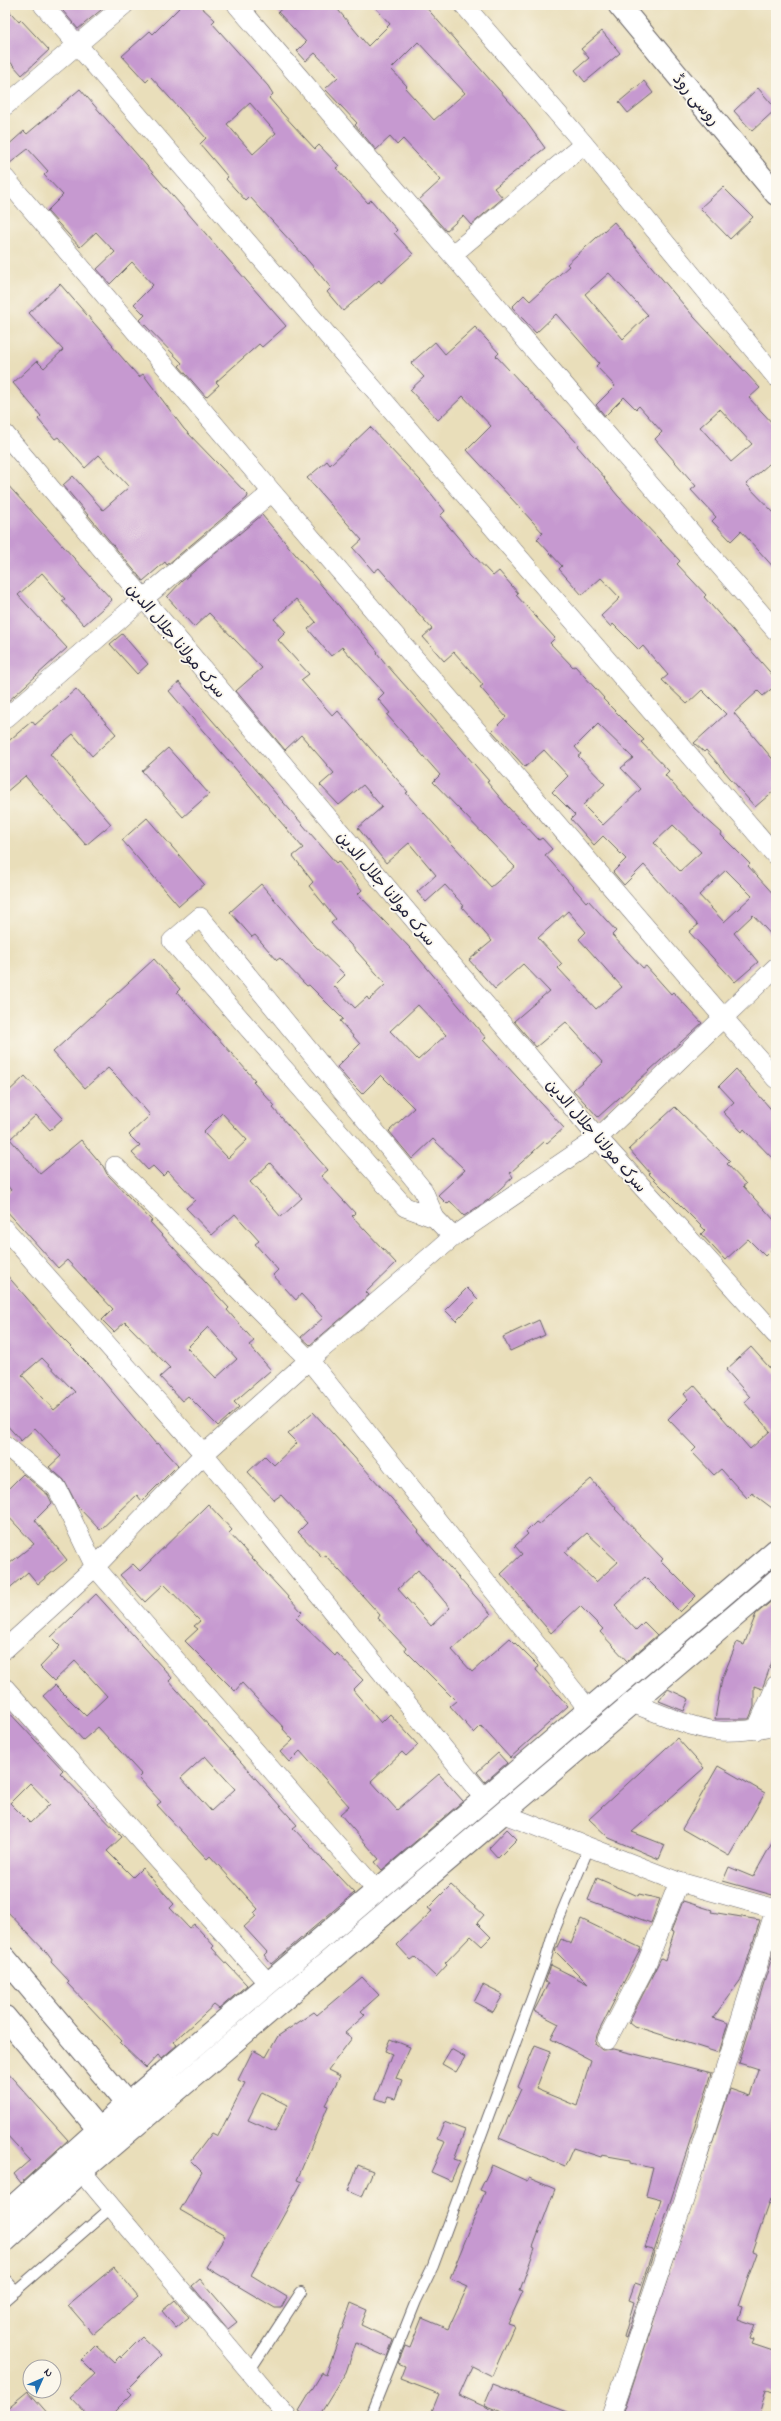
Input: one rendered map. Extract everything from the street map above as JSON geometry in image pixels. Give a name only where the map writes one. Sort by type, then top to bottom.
[{"type":"main road","name":"روسی روڈ","points":[[619,5],[776,194]]},
{"type":"main road","points":[[106,2138],[127,2104],[377,1892],[484,1798],[589,1710],[616,1685],[776,1550]]},
{"type":"main road","points":[[5,2214],[76,2164],[106,2138],[142,2120],[396,1903],[504,1814],[776,1581]]},
{"type":"main road","points":[[5,1958],[142,2120]]},
{"type":"main road","points":[[5,2017],[106,2138]]},
{"type":"main road","points":[[5,2240],[76,2164]]},
{"type":"street","points":[[43,5],[776,856]]},
{"type":"street","points":[[5,106],[124,5]]},
{"type":"street","points":[[237,5],[454,254],[776,631]]},
{"type":"street","points":[[464,5],[584,144],[776,377]]},
{"type":"street","points":[[454,254],[584,144]]},
{"type":"street","points":[[5,178],[272,492],[776,1079]]},
{"type":"street","name":"سرک مولانا جلال الدین","points":[[5,434],[598,1138],[776,1335]]},
{"type":"street","points":[[5,719],[143,599],[272,492]]},
{"type":"street","points":[[435,1218],[405,1206],[172,941],[200,917],[423,1190],[435,1218],[453,1237]]},
{"type":"street","points":[[5,1649],[95,1567],[204,1454],[309,1360],[453,1237],[598,1138],[776,967]]},
{"type":"street","points":[[115,1166],[309,1360],[589,1710]]},
{"type":"street","points":[[5,1229],[204,1454],[484,1798]]},
{"type":"street","points":[[5,1445],[57,1488],[95,1567],[377,1892]]},
{"type":"street","points":[[756,1730],[776,1685]]},
{"type":"street","points":[[5,1688],[268,1983]]},
{"type":"street","points":[[632,1703],[673,1719],[719,1731],[756,1730],[776,1725]]},
{"type":"street","points":[[504,1814],[679,1882],[776,1908],[689,2185],[611,2416]]},
{"type":"street","points":[[607,2040],[646,1965],[679,1882]]},
{"type":"street","points":[[76,2164],[287,2416]]},
{"type":"lane","points":[[370,2416],[416,2301],[433,2266],[544,1965],[554,1931],[589,1847]]},
{"type":"lane","points":[[5,2300],[112,2207]]},
{"type":"lane","points":[[5,2279],[16,2291]]},
{"type":"lane","points":[[250,2370],[301,2292]]},
{"type":"building","points":[[58,5],[107,5],[78,29]]},
{"type":"building","points":[[182,5],[199,5],[215,20],[212,23],[268,86],[273,94],[269,98],[315,149],[319,145],[339,166],[336,168],[368,203],[371,200],[397,230],[394,233],[413,254],[381,283],[379,280],[343,311],[327,292],[331,288],[304,256],[250,197],[246,201],[226,179],[228,177],[200,144],[206,138],[151,77],[146,82],[122,56],[150,31],[153,34]],"holes":[[[250,103],[276,133],[253,154],[227,124]]]},
{"type":"building","points":[[286,5],[334,5],[368,46],[390,24],[373,5],[424,5],[522,116],[545,148],[494,188],[503,198],[471,225],[463,216],[446,231],[419,200],[441,180],[403,139],[397,145],[390,137],[376,150],[355,125],[357,123],[325,89],[338,77],[315,53],[306,61],[297,51],[306,42],[278,12]],"holes":[[[418,42],[465,93],[434,120],[405,88],[407,86],[391,69]]]},
{"type":"building","points":[[5,6],[19,22],[21,20],[49,50],[22,75],[5,56]]},
{"type":"building","points":[[602,31],[620,53],[585,82],[575,70],[589,58],[581,49]]},
{"type":"building","points":[[644,81],[653,93],[628,113],[619,102]]},
{"type":"building","points":[[758,88],[776,109],[752,131],[734,111]]},
{"type":"building","points":[[80,89],[286,326],[262,347],[259,344],[216,382],[219,385],[206,397],[179,366],[182,363],[140,320],[145,315],[134,304],[153,285],[132,262],[110,284],[97,269],[115,252],[96,232],[80,247],[47,211],[63,195],[44,175],[48,171],[28,149],[5,167],[5,148],[24,131],[27,134]]},
{"type":"building","points":[[723,187],[753,217],[730,239],[700,208]]},
{"type":"building","points":[[614,222],[694,317],[760,388],[749,398],[776,427],[776,458],[746,484],[776,515],[776,570],[741,531],[731,541],[712,521],[716,517],[691,490],[696,486],[655,439],[662,432],[639,406],[636,409],[624,397],[605,416],[596,405],[615,386],[596,366],[599,363],[556,314],[536,333],[512,307],[524,295],[530,301],[569,266],[567,264]],"holes":[[[609,273],[648,315],[623,339],[585,294]],[[720,409],[752,444],[731,462],[700,427]]]},
{"type":"building","points":[[60,284],[139,377],[143,374],[184,429],[248,495],[247,498],[167,565],[165,562],[143,581],[63,485],[73,476],[103,510],[129,487],[99,455],[85,468],[58,437],[55,439],[38,419],[41,416],[13,383],[37,361],[44,368],[63,350],[29,313]]},
{"type":"building","points":[[475,327],[499,353],[496,356],[578,444],[577,446],[605,478],[604,479],[618,496],[680,561],[677,564],[706,595],[704,597],[776,679],[776,685],[763,696],[758,691],[734,713],[776,763],[776,789],[755,807],[706,750],[704,752],[694,743],[726,714],[702,690],[687,704],[662,680],[668,675],[643,646],[639,650],[613,624],[611,627],[601,616],[620,598],[601,578],[582,595],[559,569],[562,566],[537,539],[543,533],[467,450],[491,426],[463,396],[438,420],[410,390],[424,377],[411,363],[435,342],[445,354]]},
{"type":"building","points":[[370,427],[421,481],[445,511],[440,516],[472,554],[493,576],[499,571],[518,593],[516,595],[555,638],[550,643],[573,667],[575,666],[604,698],[603,699],[644,740],[641,742],[669,771],[665,775],[694,808],[722,833],[721,835],[750,864],[748,866],[776,897],[776,940],[753,915],[734,933],[758,962],[735,982],[689,932],[698,925],[644,865],[624,885],[613,872],[626,859],[603,836],[594,845],[571,819],[575,815],[552,792],[568,776],[544,750],[525,767],[492,731],[506,717],[480,687],[483,685],[454,652],[444,661],[423,637],[432,629],[379,568],[374,572],[353,548],[362,540],[307,478],[327,461],[330,465]],"holes":[[[598,724],[633,758],[621,768],[641,789],[603,825],[583,805],[605,784],[578,756],[581,754],[575,747]],[[673,825],[701,852],[680,871],[654,843]],[[726,870],[752,896],[724,922],[699,895]]]},
{"type":"building","points":[[5,482],[112,600],[84,625],[62,601],[65,599],[42,573],[18,595],[67,648],[5,704]]},
{"type":"building","points":[[262,515],[378,652],[377,653],[386,664],[489,781],[487,782],[507,806],[539,840],[542,838],[552,849],[545,855],[586,902],[588,900],[616,931],[612,935],[643,968],[646,966],[671,994],[673,992],[702,1023],[598,1117],[573,1090],[603,1063],[566,1022],[536,1047],[514,1021],[549,991],[523,964],[495,989],[469,960],[492,941],[445,885],[426,902],[417,892],[436,875],[409,843],[386,863],[358,828],[382,807],[363,785],[339,805],[320,785],[334,773],[301,735],[285,750],[236,691],[262,668],[209,613],[194,627],[167,597],[182,581]],"holes":[[[296,599],[316,622],[308,629],[331,656],[342,647],[384,693],[378,699],[390,713],[387,715],[440,775],[433,782],[515,867],[491,887],[406,793],[408,792],[338,711],[333,716],[301,680],[309,674],[278,640],[286,632],[274,619]],[[568,911],[586,932],[579,939],[622,987],[596,1009],[558,968],[562,964],[538,938]]]},
{"type":"building","points":[[122,634],[148,664],[137,674],[110,644]]},
{"type":"building","points":[[179,682],[336,863],[338,861],[362,890],[358,894],[411,949],[486,1038],[483,1040],[564,1128],[547,1143],[545,1141],[510,1173],[513,1177],[488,1200],[464,1216],[450,1201],[447,1204],[438,1195],[465,1170],[433,1139],[412,1159],[389,1131],[414,1108],[381,1075],[362,1094],[347,1079],[337,1067],[360,1044],[340,1021],[343,1019],[309,985],[307,986],[280,958],[277,960],[255,935],[252,937],[230,912],[261,884],[311,942],[345,975],[334,986],[355,1008],[367,997],[369,1000],[386,984],[331,923],[336,919],[309,886],[313,882],[293,856],[303,848],[169,691]],"holes":[[[418,1005],[446,1035],[418,1060],[390,1031]]]},
{"type":"building","points":[[76,689],[116,734],[92,756],[73,734],[50,754],[111,824],[86,845],[25,776],[5,793],[5,744],[32,721],[35,725]]},
{"type":"building","points":[[168,748],[209,794],[183,817],[142,771]]},
{"type":"building","points":[[147,818],[204,884],[179,906],[122,840]]},
{"type":"building","points":[[154,959],[180,989],[177,992],[255,1080],[253,1082],[275,1106],[273,1108],[328,1170],[321,1176],[355,1213],[352,1216],[396,1263],[366,1292],[369,1295],[310,1345],[301,1337],[323,1318],[301,1294],[296,1300],[273,1275],[278,1270],[255,1244],[259,1241],[235,1214],[212,1235],[186,1208],[195,1200],[168,1171],[163,1176],[153,1166],[148,1170],[132,1153],[140,1146],[129,1135],[150,1115],[119,1079],[108,1068],[85,1088],[53,1052]],"holes":[[[222,1113],[247,1140],[228,1158],[203,1132]],[[270,1163],[302,1198],[281,1217],[250,1182]]]},
{"type":"building","points":[[736,1069],[776,1115],[776,1162],[744,1129],[742,1132],[723,1112],[734,1102],[719,1086]]},
{"type":"building","points":[[25,1076],[63,1118],[50,1130],[36,1115],[10,1139],[40,1174],[81,1140],[103,1166],[107,1174],[152,1221],[150,1222],[229,1308],[227,1310],[254,1341],[249,1345],[271,1370],[234,1402],[239,1407],[218,1426],[188,1396],[182,1401],[160,1377],[170,1368],[125,1322],[114,1332],[102,1320],[113,1309],[67,1260],[58,1268],[5,1209],[5,1196],[11,1190],[5,1183],[5,1095]],"holes":[[[208,1327],[237,1359],[216,1378],[187,1348]]]},
{"type":"building","points":[[675,1107],[730,1161],[727,1164],[746,1184],[743,1186],[776,1222],[776,1245],[765,1256],[748,1239],[725,1260],[701,1234],[705,1230],[649,1174],[650,1173],[629,1149]]},
{"type":"building","points":[[5,1273],[60,1336],[93,1369],[156,1444],[158,1443],[178,1465],[142,1501],[137,1495],[100,1530],[78,1507],[64,1480],[49,1467],[61,1456],[35,1428],[21,1441],[5,1423]],"holes":[[[42,1358],[75,1392],[54,1410],[22,1375]]]},
{"type":"building","points":[[467,1288],[478,1299],[456,1321],[445,1310]]},
{"type":"building","points":[[539,1320],[545,1335],[510,1351],[503,1337]]},
{"type":"building","points":[[751,1347],[776,1375],[776,1511],[752,1493],[747,1498],[721,1469],[714,1475],[692,1452],[696,1448],[668,1419],[688,1399],[684,1394],[694,1385],[750,1449],[770,1431],[744,1402],[750,1397],[726,1370]]},
{"type":"building","points":[[313,1412],[392,1499],[419,1531],[418,1532],[491,1614],[452,1650],[472,1672],[510,1638],[538,1666],[536,1670],[568,1706],[510,1758],[481,1726],[474,1733],[450,1706],[456,1701],[405,1650],[406,1648],[378,1618],[380,1615],[325,1555],[322,1557],[298,1532],[307,1523],[281,1495],[274,1500],[248,1472],[265,1456],[274,1465],[297,1443],[288,1434]],"holes":[[[418,1570],[450,1608],[431,1626],[398,1589]]]},
{"type":"building","points":[[23,1474],[48,1495],[52,1503],[35,1520],[67,1560],[38,1584],[28,1572],[5,1592],[5,1567],[34,1544],[5,1513],[5,1492]]},
{"type":"building","points":[[591,1479],[616,1508],[615,1509],[663,1559],[661,1561],[696,1596],[680,1612],[645,1577],[615,1605],[636,1630],[644,1622],[657,1635],[627,1661],[600,1632],[603,1629],[580,1606],[551,1633],[501,1574],[522,1554],[515,1546],[528,1534],[526,1532],[536,1522],[539,1524]],"holes":[[[587,1533],[618,1562],[596,1582],[565,1552]]]},
{"type":"building","points":[[208,1504],[232,1530],[229,1533],[302,1612],[296,1618],[335,1656],[337,1653],[363,1680],[353,1690],[381,1723],[390,1714],[418,1745],[406,1756],[402,1752],[371,1781],[397,1810],[439,1774],[463,1801],[382,1870],[375,1862],[379,1859],[340,1814],[349,1806],[300,1751],[289,1762],[280,1752],[293,1740],[283,1729],[284,1728],[242,1683],[235,1691],[185,1641],[198,1629],[194,1626],[200,1621],[164,1584],[145,1602],[120,1575],[133,1564],[140,1571]]},
{"type":"building","points":[[96,1594],[172,1678],[169,1681],[297,1825],[293,1828],[354,1893],[271,1964],[264,1955],[267,1952],[244,1927],[256,1916],[254,1913],[258,1909],[210,1856],[207,1859],[157,1805],[161,1802],[139,1778],[142,1775],[98,1727],[83,1740],[43,1696],[55,1685],[86,1716],[107,1696],[75,1661],[54,1681],[40,1667],[60,1646],[51,1637]],"holes":[[[205,1756],[235,1789],[211,1811],[181,1778]]]},
{"type":"building","points":[[774,1599],[776,1600],[776,1651],[762,1689],[754,1686],[754,1707],[749,1719],[715,1719],[722,1679],[737,1642],[744,1645],[756,1614]]},
{"type":"building","points":[[668,1689],[689,1699],[684,1711],[659,1701]]},
{"type":"building","points":[[5,1708],[63,1770],[60,1773],[122,1837],[107,1851],[133,1877],[142,1868],[174,1904],[170,1908],[189,1928],[194,1924],[214,1946],[212,1948],[247,1985],[219,2009],[214,2005],[173,2042],[177,2045],[162,2058],[159,2054],[146,2068],[120,2043],[122,2041],[67,1983],[69,1981],[51,1962],[52,1960],[46,1952],[5,1909]],"holes":[[[30,1783],[50,1804],[30,1823],[10,1803]]]},
{"type":"building","points":[[677,1738],[704,1768],[632,1832],[665,1845],[659,1859],[609,1838],[589,1819]]},
{"type":"building","points":[[498,1753],[507,1763],[485,1782],[477,1772]]},
{"type":"building","points":[[718,1766],[765,1793],[729,1856],[682,1829]]},
{"type":"building","points":[[507,1829],[517,1839],[498,1858],[489,1848]]},
{"type":"building","points":[[776,1836],[776,1896],[723,1881],[729,1867],[753,1877]]},
{"type":"building","points":[[597,1878],[638,1896],[639,1894],[660,1899],[651,1923],[588,1900]]},
{"type":"building","points":[[451,1885],[484,1915],[477,1923],[491,1937],[482,1946],[471,1936],[445,1963],[447,1965],[436,1977],[415,1957],[411,1960],[397,1945],[432,1911],[428,1908]]},
{"type":"building","points":[[683,1901],[712,1910],[711,1912],[760,1920],[742,1978],[713,2018],[728,2023],[719,2053],[634,2026],[629,2022],[661,1958],[665,1960],[674,1932],[671,1931]]},
{"type":"building","points":[[581,1919],[641,1948],[597,2035],[595,2044],[602,2050],[614,2049],[712,2073],[626,2338],[624,2337],[634,2302],[629,2300],[635,2283],[641,2285],[653,2250],[645,2248],[661,2199],[646,2195],[653,2168],[630,2163],[630,2160],[602,2155],[601,2157],[573,2148],[565,2166],[499,2138],[521,2089],[518,2087],[535,2045],[551,2051],[536,2089],[577,2106],[591,2060],[551,2039],[559,2024],[534,2011],[548,1984],[545,1982],[551,1965],[588,1984],[555,1951],[561,1939],[571,1944]]},
{"type":"building","points":[[776,1944],[776,2201],[770,2199],[752,2251],[757,2253],[738,2306],[742,2307],[738,2319],[755,2325],[750,2339],[754,2340],[752,2344],[776,2352],[776,2395],[766,2390],[759,2416],[628,2416],[623,2414],[730,2089],[750,2096],[758,2069],[739,2063]]},
{"type":"building","points":[[362,1977],[379,1995],[361,2011],[365,2015],[345,2033],[352,2038],[328,2070],[340,2076],[325,2105],[328,2106],[297,2180],[302,2182],[251,2275],[287,2297],[281,2308],[275,2308],[206,2267],[225,2236],[180,2210],[202,2172],[191,2161],[212,2133],[218,2136],[245,2083],[238,2080],[253,2050],[266,2057],[278,2036],[314,2012],[317,2015]],"holes":[[[262,2092],[287,2105],[275,2132],[248,2120]]]},
{"type":"building","points":[[483,1985],[503,1995],[493,2012],[474,2002]]},
{"type":"building","points":[[390,2039],[410,2047],[396,2078],[402,2080],[395,2099],[388,2097],[386,2102],[375,2098],[392,2054],[385,2051]]},
{"type":"building","points":[[451,2049],[465,2057],[456,2072],[442,2064]]},
{"type":"building","points":[[5,2070],[68,2140],[21,2183],[14,2174],[30,2160],[5,2133]]},
{"type":"building","points":[[444,2122],[465,2130],[454,2159],[460,2161],[451,2181],[431,2172],[445,2142],[437,2139]]},
{"type":"building","points":[[358,2165],[373,2171],[362,2197],[348,2191]]},
{"type":"building","points":[[492,2165],[527,2181],[529,2178],[555,2189],[533,2247],[535,2248],[520,2290],[523,2291],[508,2324],[514,2326],[492,2376],[472,2366],[459,2395],[505,2416],[430,2416],[439,2394],[400,2379],[405,2366],[398,2363],[405,2346],[410,2348],[422,2318],[448,2329],[468,2286],[450,2278],[485,2192],[480,2190]]},
{"type":"building","points":[[114,2267],[138,2296],[93,2334],[68,2305]]},
{"type":"building","points":[[200,2279],[237,2322],[228,2329],[192,2286]]},
{"type":"building","points":[[175,2300],[189,2317],[176,2328],[162,2311]]},
{"type":"building","points":[[351,2303],[367,2310],[361,2325],[393,2340],[387,2357],[356,2343],[346,2372],[319,2416],[307,2416],[299,2411],[322,2373],[326,2375]]},
{"type":"building","points":[[142,2337],[161,2355],[127,2389],[132,2394],[110,2416],[88,2416],[70,2397],[95,2374],[81,2360],[96,2345],[114,2362],[120,2356],[121,2358]]},
{"type":"building","points":[[493,2384],[573,2414],[573,2416],[512,2416],[484,2405]]},
{"type":"building","points":[[22,2396],[22,2399],[35,2399],[50,2416],[5,2416],[5,2410]]}]
